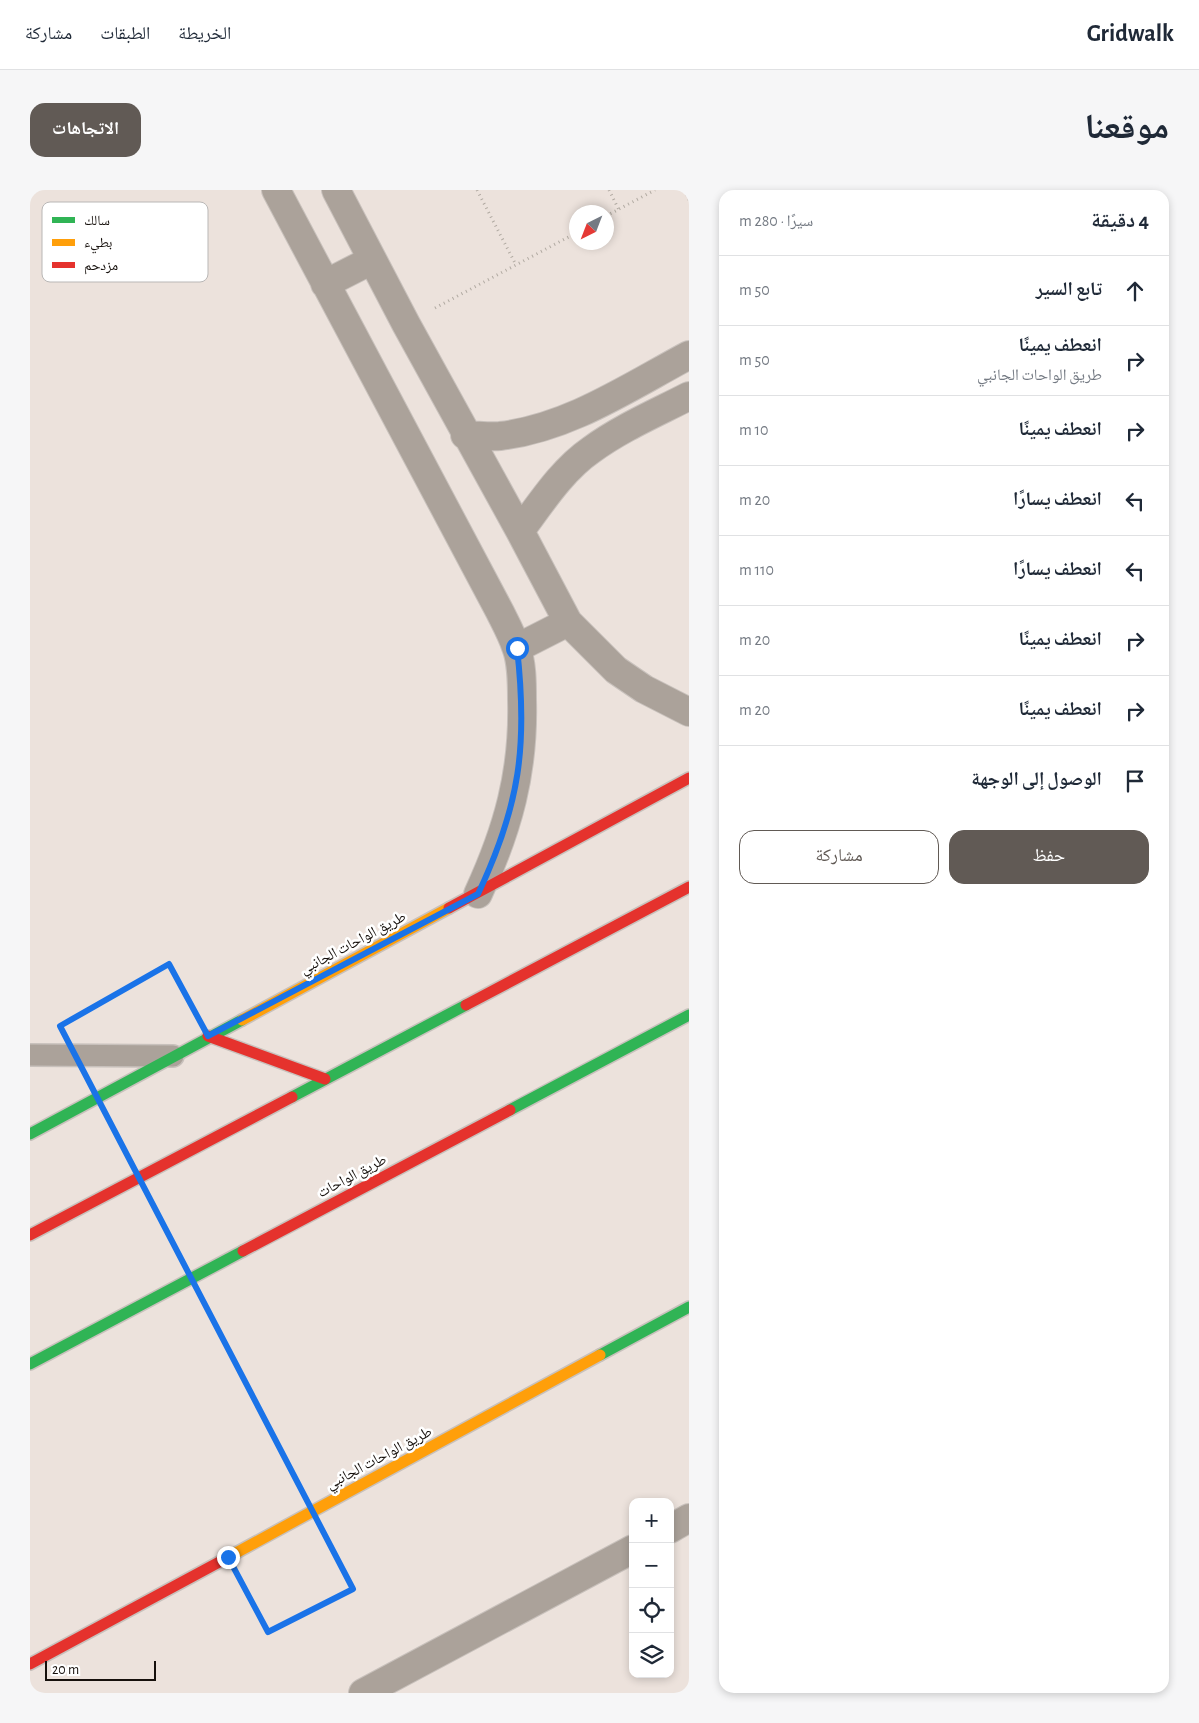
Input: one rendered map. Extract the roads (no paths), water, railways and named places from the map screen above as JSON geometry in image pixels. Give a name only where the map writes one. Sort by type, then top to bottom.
[{"type":"main road","name":"طريق الواحات الجانبي","points":[[30,1134],[208,1036],[478,894],[689,778]]},
{"type":"main road","points":[[30,1235],[689,887]]},
{"type":"main road","name":"طريق الواحات","points":[[30,1364],[689,1015]]},
{"type":"main road","points":[[208,1036],[325,1079]]},
{"type":"main road","name":"طريق الواحات الجانبي","points":[[30,1664],[689,1307]]},
{"type":"street","points":[[276,190],[500,612],[517,648],[522,690],[523,732],[518,774],[510,815],[496,856],[478,894]]},
{"type":"street","points":[[336,190],[465,435],[520,531],[568,622],[616,670],[644,689],[689,712]]},
{"type":"street","points":[[325,284],[372,260]]},
{"type":"street","points":[[465,435],[498,436],[534,430],[567,419],[689,355]]},
{"type":"street","points":[[520,531],[562,476],[590,450],[621,431],[689,396]]},
{"type":"street","points":[[517,648],[568,622]]},
{"type":"street","points":[[674,1526],[689,1518]]},
{"type":"street","points":[[363,1693],[629,1551]]},
{"type":"lane","points":[[30,1055],[173,1056]]}]
